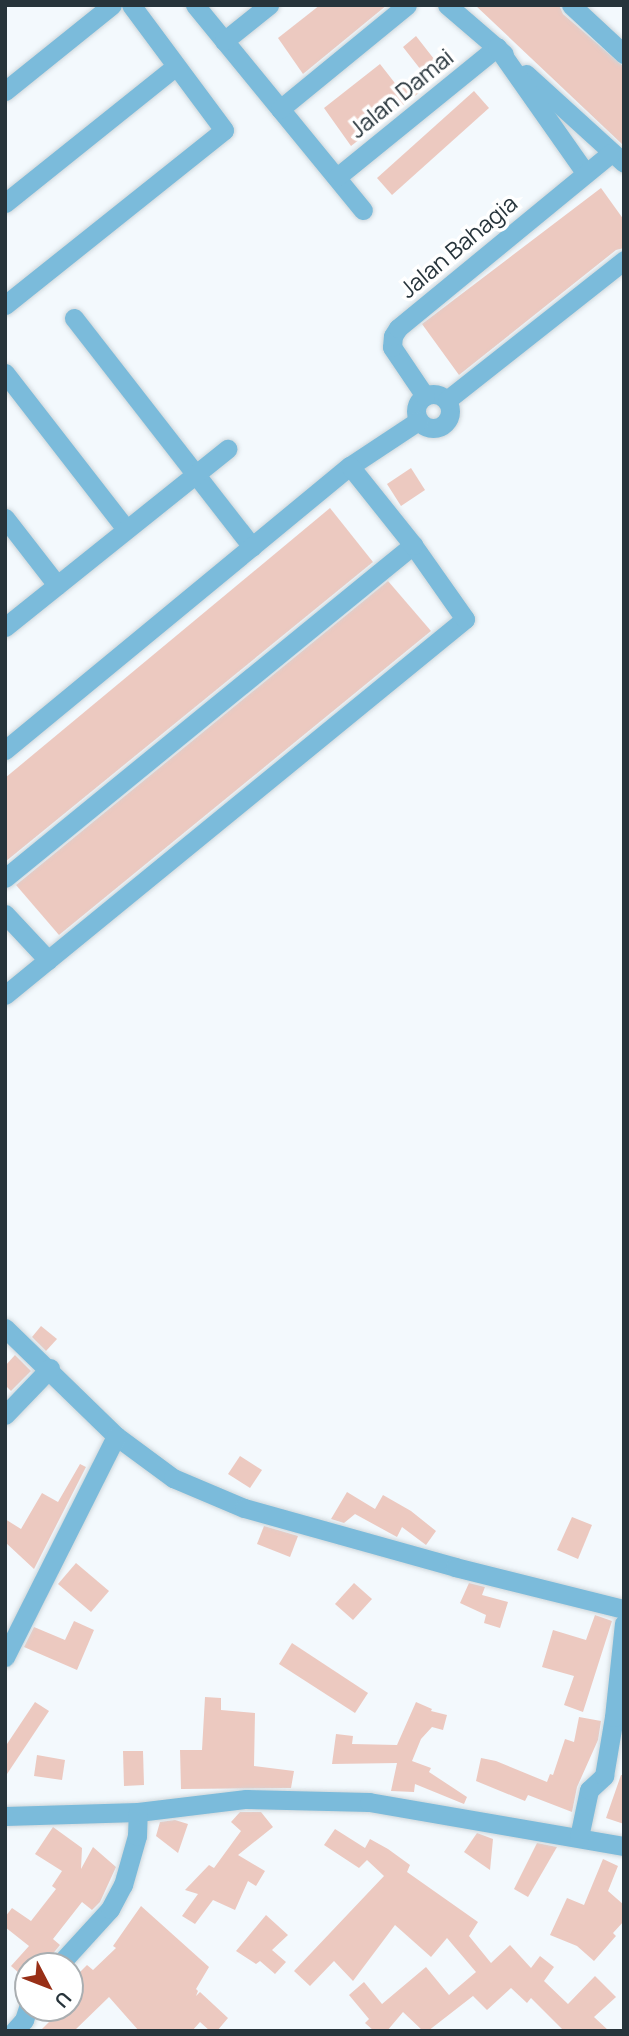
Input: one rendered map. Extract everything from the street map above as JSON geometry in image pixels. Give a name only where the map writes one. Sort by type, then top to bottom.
[{"type":"street","points":[[5,91],[112,5]]},
{"type":"street","points":[[5,305],[224,130],[131,5]]},
{"type":"street","points":[[195,5],[363,210]]},
{"type":"street","points":[[224,41],[270,5]]},
{"type":"street","points":[[280,109],[407,5]]},
{"type":"street","points":[[447,5],[617,158]]},
{"type":"street","points":[[571,5],[624,54]]},
{"type":"street","points":[[496,47],[585,172]]},
{"type":"street","name":"Jalan Damai","points":[[337,177],[496,47]]},
{"type":"street","points":[[5,203],[176,66]]},
{"type":"street","name":"Jalan Bahagia","points":[[425,396],[392,348],[393,337],[398,328],[585,172],[617,158]]},
{"type":"street","points":[[447,400],[624,260]]},
{"type":"street","points":[[74,318],[252,547]]},
{"type":"street","points":[[5,373],[126,529]]},
{"type":"street","points":[[440,395],[447,400],[450,409],[443,426],[434,429],[425,427],[418,421],[418,402],[425,396],[440,395]]},
{"type":"street","points":[[5,750],[350,466],[418,421]]},
{"type":"street","points":[[5,626],[227,449]]},
{"type":"street","points":[[5,995],[464,619],[413,545],[350,466]]},
{"type":"street","points":[[5,518],[57,585]]},
{"type":"street","points":[[5,878],[413,545]]},
{"type":"street","points":[[5,914],[48,960]]},
{"type":"street","points":[[5,1328],[50,1368],[116,1436],[173,1478],[244,1508],[455,1567],[624,1609]]},
{"type":"street","points":[[5,1415],[50,1368]]},
{"type":"street","points":[[5,1657],[116,1436]]},
{"type":"street","points":[[579,1837],[589,1790],[604,1776],[614,1717],[624,1624]]},
{"type":"street","points":[[5,1816],[138,1812],[246,1799],[369,1802],[624,1846]]},
{"type":"street","points":[[71,1952],[110,1909],[123,1885],[137,1836],[138,1812]]},
{"type":"building","points":[[320,5],[387,5],[303,74],[278,38]]},
{"type":"building","points":[[475,5],[559,5],[563,14],[624,67],[624,146]]},
{"type":"building","points":[[416,36],[434,59],[441,54],[452,67],[351,146],[324,108],[380,64],[398,87],[421,70],[403,47]]},
{"type":"building","points":[[474,91],[489,108],[392,195],[377,178]]},
{"type":"building","points":[[601,188],[624,220],[624,248],[616,250],[459,375],[422,324]]},
{"type":"building","points":[[411,468],[425,490],[401,506],[387,484]]},
{"type":"building","points":[[330,508],[373,562],[5,862],[5,778]]},
{"type":"building","points":[[388,581],[431,631],[59,935],[16,885]]},
{"type":"building","points":[[41,1326],[57,1339],[46,1351],[32,1337]]},
{"type":"building","points":[[15,1355],[31,1371],[11,1391],[5,1385],[5,1366]]},
{"type":"building","points":[[240,1456],[262,1470],[250,1488],[228,1474]]},
{"type":"building","points":[[80,1464],[86,1467],[34,1569],[5,1542],[5,1519],[21,1529],[42,1493],[58,1502]]},
{"type":"building","points":[[347,1492],[375,1509],[383,1495],[411,1511],[436,1531],[426,1545],[402,1527],[397,1537],[355,1514],[344,1523],[331,1519]]},
{"type":"building","points":[[572,1517],[592,1525],[578,1559],[557,1550]]},
{"type":"building","points":[[264,1526],[298,1536],[290,1557],[257,1544]]},
{"type":"building","points":[[76,1563],[109,1591],[91,1612],[58,1584]]},
{"type":"building","points":[[354,1583],[372,1599],[353,1620],[335,1604]]},
{"type":"building","points":[[469,1583],[485,1587],[482,1595],[508,1602],[500,1628],[484,1623],[486,1615],[460,1603]]},
{"type":"building","points":[[595,1615],[612,1621],[583,1712],[564,1705],[574,1676],[542,1667],[553,1630],[586,1640]]},
{"type":"building","points":[[74,1621],[94,1630],[77,1670],[24,1647],[34,1627],[65,1640]]},
{"type":"building","points":[[292,1643],[368,1693],[355,1713],[279,1664]]},
{"type":"building","points":[[205,1697],[221,1698],[221,1710],[255,1713],[254,1766],[294,1771],[291,1788],[181,1789],[180,1750],[202,1750]]},
{"type":"building","points":[[35,1702],[49,1711],[5,1777],[5,1747]]},
{"type":"building","points":[[416,1702],[432,1709],[431,1711],[447,1715],[443,1730],[432,1727],[421,1739],[412,1761],[431,1768],[429,1772],[467,1797],[464,1804],[415,1784],[414,1792],[391,1791],[397,1763],[332,1764],[336,1734],[353,1736],[352,1744],[397,1745]]},
{"type":"building","points":[[579,1717],[601,1721],[598,1740],[577,1787],[572,1812],[528,1795],[525,1801],[476,1781],[481,1758],[496,1761],[547,1782],[550,1774],[553,1775],[565,1739],[574,1742]]},
{"type":"building","points":[[123,1751],[143,1751],[144,1785],[124,1786]]},
{"type":"building","points":[[37,1755],[65,1760],[62,1780],[34,1776]]},
{"type":"building","points":[[621,1775],[624,1775],[624,1824],[606,1818]]},
{"type":"building","points":[[240,1812],[261,1812],[273,1827],[238,1855],[265,1871],[256,1886],[248,1881],[235,1910],[213,1900],[195,1924],[182,1916],[198,1894],[185,1890],[209,1865],[214,1868],[241,1831],[231,1822]]},
{"type":"building","points":[[175,1820],[188,1824],[178,1853],[156,1836],[160,1822]]},
{"type":"building","points":[[53,1827],[82,1848],[81,1869],[93,1847],[116,1867],[100,1902],[92,1910],[82,1902],[53,1939],[60,1945],[54,1952],[24,1952],[29,1946],[5,1927],[5,1917],[12,1908],[31,1921],[56,1889],[52,1886],[62,1871],[35,1854]]},
{"type":"building","points":[[335,1829],[365,1848],[370,1839],[388,1849],[410,1865],[407,1872],[478,1922],[469,1936],[491,1963],[510,1945],[531,1968],[540,1956],[554,1967],[544,1981],[568,2004],[595,1976],[616,1997],[594,2017],[609,2031],[564,2031],[531,1998],[527,2003],[511,1988],[487,2010],[473,1996],[428,2031],[423,2031],[403,2012],[387,2031],[374,2031],[365,2023],[369,2019],[349,1995],[364,1982],[382,2004],[426,1967],[449,1995],[476,1972],[447,1938],[431,1957],[395,1925],[353,1981],[334,1961],[310,1986],[294,1971],[384,1876],[367,1860],[359,1868],[324,1845]]},
{"type":"building","points":[[477,1833],[493,1839],[490,1870],[464,1852]]},
{"type":"building","points":[[537,1843],[557,1847],[528,1897],[514,1889]]},
{"type":"building","points":[[603,1859],[618,1866],[608,1891],[624,1905],[624,1921],[613,1933],[616,1936],[594,1961],[577,1946],[550,1935],[567,1898],[584,1905]]},
{"type":"building","points":[[141,1906],[209,1967],[196,1989],[196,1996],[200,1992],[228,2018],[217,2031],[210,2031],[200,2022],[192,2031],[139,2031],[109,1997],[84,2021],[84,1968],[87,1965],[93,1970],[116,1948],[113,1946]]},
{"type":"building","points":[[266,1915],[288,1935],[272,1950],[286,1962],[275,1974],[260,1961],[256,1964],[236,1951]]},
{"type":"building","points":[[49,2022],[83,2022],[74,2031],[40,2031]]}]
